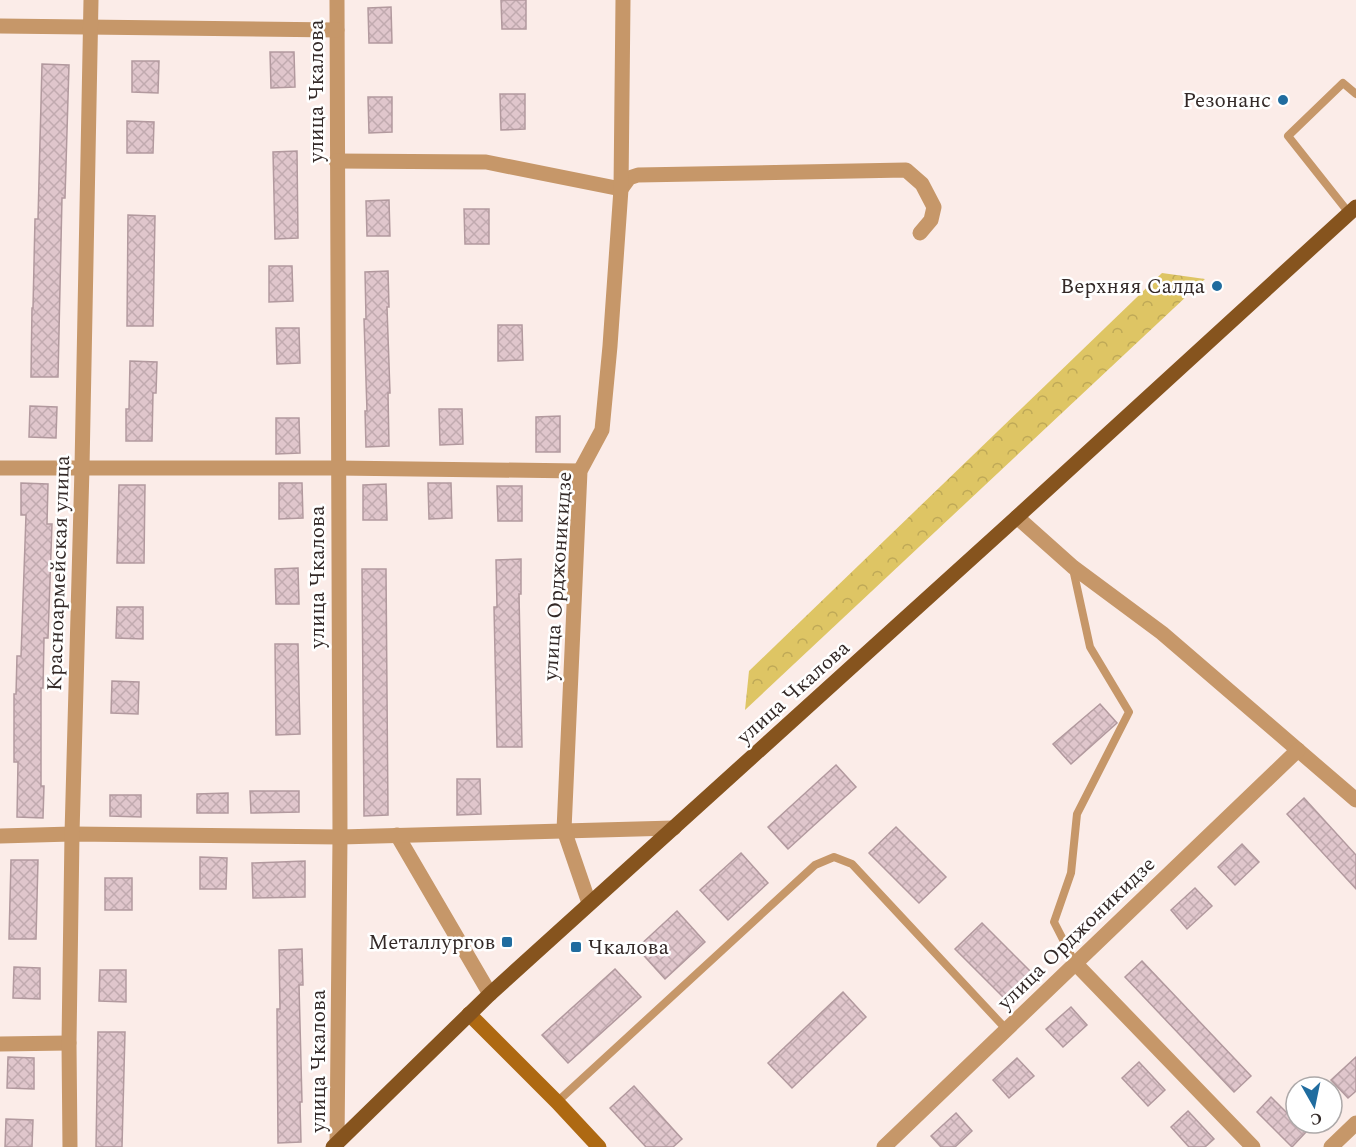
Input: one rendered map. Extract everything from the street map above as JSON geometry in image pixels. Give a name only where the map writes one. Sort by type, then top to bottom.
[{"type":"main road","name":"улица Чкалова","points":[[335,1145],[469,1014],[589,903],[1353,210]]},
{"type":"main road","points":[[469,1014],[599,1147]]},
{"type":"street","name":"Красноармейская улица","points":[[70,1147],[72,834],[91,0]]},
{"type":"street","name":"улица Чкалова","points":[[335,1145],[340,837],[337,0]]},
{"type":"street","name":"улица Орджоникидзе","points":[[589,903],[564,830],[580,471],[602,430],[621,189],[623,0]]},
{"type":"street","points":[[0,26],[337,30]]},
{"type":"street","points":[[336,161],[486,162],[621,189],[629,178],[638,175],[906,170],[922,184],[934,207],[931,220],[920,233]]},
{"type":"street","points":[[0,468],[580,471]]},
{"type":"street","points":[[1017,517],[1072,567],[1162,633],[1356,800]]},
{"type":"street","name":"улица Орджоникидзе","points":[[884,1147],[1298,750]]},
{"type":"street","points":[[0,836],[72,834],[340,837],[674,828]]},
{"type":"street","points":[[397,835],[490,994]]},
{"type":"street","points":[[1075,963],[1253,1147]]},
{"type":"street","points":[[0,1044],[69,1043]]},
{"type":"street","points":[[1331,1147],[1356,1123]]},
{"type":"lane","points":[[1353,210],[1288,136],[1343,83],[1356,94]]},
{"type":"lane","points":[[1072,567],[1090,647],[1129,712],[1077,814],[1071,873],[1054,922],[1075,963]]},
{"type":"lane","points":[[557,1102],[815,865],[834,857],[852,864],[1006,1029]]},
{"type":"green space","points":[[1162,273],[1205,279],[745,710],[749,671]]},
{"type":"building","points":[[501,0],[526,0],[526,29],[502,29]]},
{"type":"building","points":[[391,7],[392,43],[369,43],[368,8]]},
{"type":"building","points":[[270,52],[294,52],[295,87],[271,88]]},
{"type":"building","points":[[132,61],[159,61],[158,93],[132,92]]},
{"type":"building","points":[[42,64],[69,65],[65,198],[62,198],[58,377],[31,377]]},
{"type":"building","points":[[500,94],[525,94],[525,129],[501,130]]},
{"type":"building","points":[[368,97],[392,97],[392,132],[369,133]]},
{"type":"building","points":[[127,121],[154,122],[153,153],[127,153]]},
{"type":"building","points":[[297,151],[298,238],[275,239],[273,152]]},
{"type":"building","points":[[389,200],[390,236],[367,236],[366,201]]},
{"type":"building","points":[[464,209],[489,209],[489,244],[465,244]]},
{"type":"building","points":[[128,215],[155,216],[153,326],[127,326]]},
{"type":"building","points":[[269,266],[292,266],[293,301],[269,302]]},
{"type":"building","points":[[388,271],[389,446],[366,447],[365,272]]},
{"type":"building","points":[[498,325],[522,325],[523,360],[498,361]]},
{"type":"building","points":[[276,328],[299,328],[300,363],[277,364]]},
{"type":"building","points":[[130,361],[157,362],[156,393],[153,393],[152,441],[126,441]]},
{"type":"building","points":[[30,406],[57,407],[56,438],[29,437]]},
{"type":"building","points":[[439,409],[462,409],[463,444],[440,445]]},
{"type":"building","points":[[560,416],[560,452],[536,452],[536,417]]},
{"type":"building","points":[[276,418],[299,418],[300,453],[276,454]]},
{"type":"building","points":[[21,483],[48,484],[47,524],[52,524],[48,638],[44,638],[43,688],[41,688],[43,818],[17,817],[18,762],[14,762],[14,694],[16,694],[17,656],[21,656],[26,515],[21,515]]},
{"type":"building","points":[[279,483],[302,483],[303,518],[279,519]]},
{"type":"building","points":[[428,483],[451,483],[452,518],[429,519]]},
{"type":"building","points":[[386,484],[387,520],[363,520],[363,485]]},
{"type":"building","points":[[119,485],[145,485],[144,563],[117,563]]},
{"type":"building","points":[[497,486],[522,486],[522,521],[498,521]]},
{"type":"building","points":[[521,559],[521,594],[519,594],[522,747],[497,747],[494,607],[497,607],[496,560]]},
{"type":"building","points":[[298,568],[299,604],[276,604],[275,569]]},
{"type":"building","points":[[362,569],[386,569],[388,815],[364,816]]},
{"type":"building","points":[[117,607],[143,607],[143,639],[116,638]]},
{"type":"building","points":[[275,644],[298,644],[300,734],[276,735]]},
{"type":"building","points":[[112,681],[139,682],[138,714],[111,713]]},
{"type":"building","points":[[1100,704],[1117,723],[1071,764],[1053,744]]},
{"type":"building","points":[[836,765],[856,787],[788,849],[768,827]]},
{"type":"building","points":[[457,779],[480,779],[481,814],[457,815]]},
{"type":"building","points":[[250,791],[299,791],[299,812],[251,813]]},
{"type":"building","points":[[228,793],[228,813],[197,813],[197,794]]},
{"type":"building","points":[[110,795],[141,795],[141,817],[110,816]]},
{"type":"building","points":[[1304,798],[1356,855],[1356,889],[1287,814]]},
{"type":"building","points":[[896,827],[946,877],[919,903],[869,853]]},
{"type":"building","points":[[1242,844],[1259,862],[1235,885],[1218,867]]},
{"type":"building","points":[[741,853],[768,883],[728,920],[700,890]]},
{"type":"building","points":[[200,857],[227,858],[226,889],[200,889]]},
{"type":"building","points":[[11,860],[38,860],[36,939],[9,939]]},
{"type":"building","points":[[305,861],[305,897],[253,898],[252,863]]},
{"type":"building","points":[[105,878],[132,878],[132,910],[105,910]]},
{"type":"building","points":[[1195,888],[1212,906],[1187,929],[1171,910]]},
{"type":"building","points":[[677,911],[705,942],[665,979],[637,948]]},
{"type":"building","points":[[982,923],[1032,973],[1005,999],[955,949]]},
{"type":"building","points":[[302,949],[303,985],[299,985],[301,1142],[278,1143],[279,950]]},
{"type":"building","points":[[1142,961],[1251,1076],[1234,1092],[1125,977]]},
{"type":"building","points":[[14,967],[40,968],[40,999],[13,998]]},
{"type":"building","points":[[615,969],[641,997],[568,1063],[542,1035]]},
{"type":"building","points":[[100,970],[126,970],[126,1002],[99,1001]]},
{"type":"building","points":[[843,992],[866,1017],[792,1088],[768,1063]]},
{"type":"building","points":[[1071,1007],[1087,1025],[1063,1047],[1046,1029]]},
{"type":"building","points":[[98,1032],[125,1032],[122,1147],[96,1147]]},
{"type":"building","points":[[8,1057],[34,1058],[34,1089],[7,1088]]},
{"type":"building","points":[[1356,1057],[1356,1091],[1348,1098],[1344,1094],[1344,1075],[1336,1075]]},
{"type":"building","points":[[1017,1058],[1034,1076],[1009,1098],[993,1080]]},
{"type":"building","points":[[1139,1062],[1165,1090],[1148,1106],[1122,1078]]},
{"type":"building","points":[[634,1086],[682,1139],[673,1147],[646,1147],[610,1108]]},
{"type":"building","points":[[1271,1097],[1284,1110],[1284,1135],[1303,1135],[1292,1147],[1257,1112]]},
{"type":"building","points":[[1188,1111],[1214,1139],[1205,1147],[1189,1147],[1171,1127]]},
{"type":"building","points":[[956,1113],[972,1131],[955,1147],[941,1147],[931,1136]]},
{"type":"building","points":[[6,1119],[33,1120],[32,1147],[5,1147]]},
{"type":"place","name":"Резонанс","points":[[1283,100]]},
{"type":"place","name":"Верхняя Салда","points":[[1217,286]]},
{"type":"place","name":"Металлургов","points":[[507,942]]},
{"type":"place","name":"Чкалова","points":[[576,947]]}]
